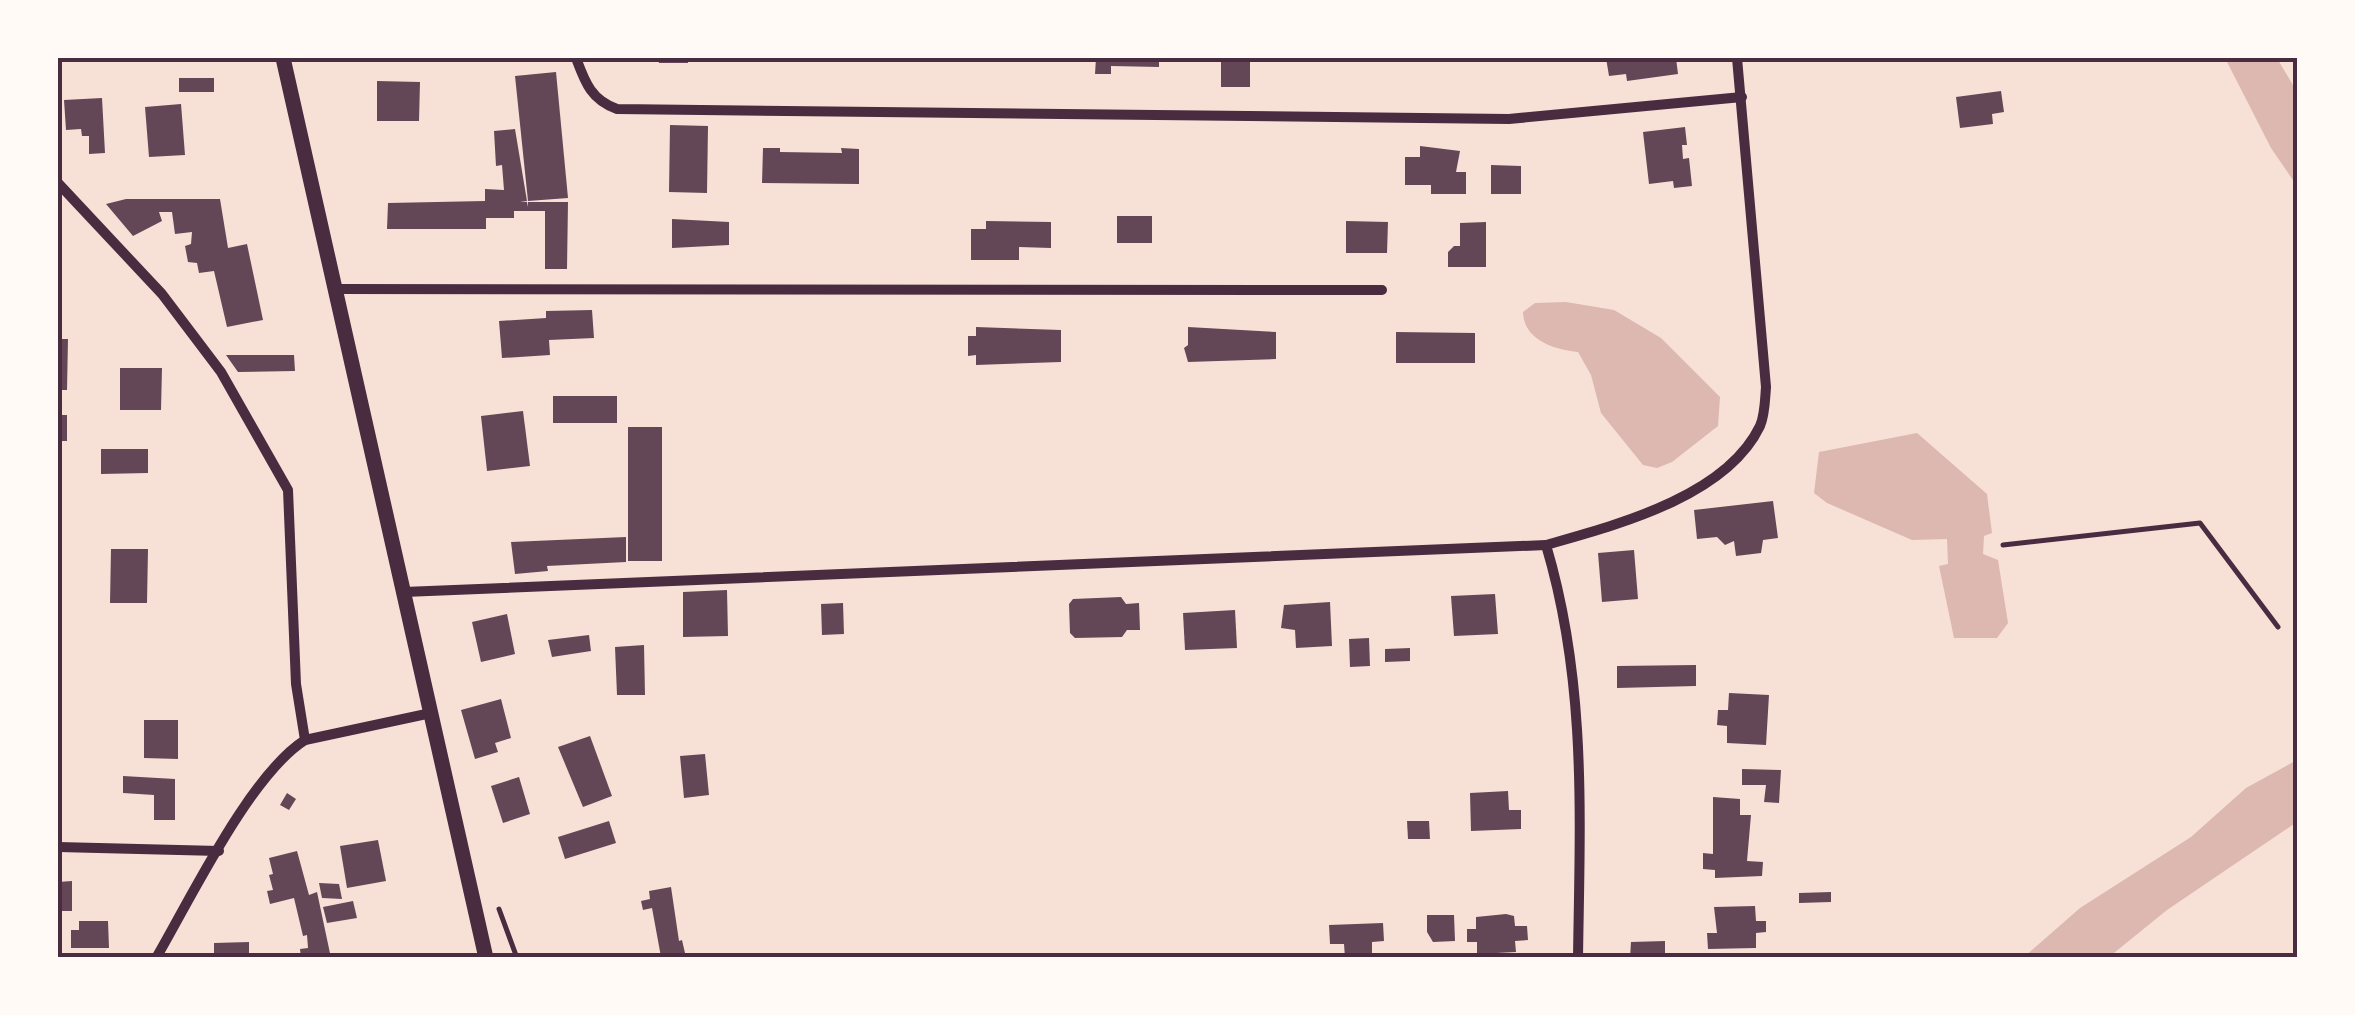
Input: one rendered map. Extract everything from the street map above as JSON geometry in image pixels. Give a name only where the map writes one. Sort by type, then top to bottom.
[{"type":"street","points":[[282,58],[486,958]]},
{"type":"street","points":[[576,58],[592,94],[617,109],[1509,119],[1742,97]]},
{"type":"street","points":[[404,592],[1546,545],[1634,520],[1724,470],[1761,424],[1766,387],[1736,58]]},
{"type":"street","points":[[58,182],[162,294],[209,357],[288,490],[296,684],[305,740]]},
{"type":"street","points":[[335,289],[1382,290]]},
{"type":"street","points":[[1546,545],[1563,601],[1574,674],[1580,807],[1578,958]]},
{"type":"street","points":[[156,958],[265,777],[305,740],[432,713]]},
{"type":"street","points":[[58,847],[219,851]]},
{"type":"path","points":[[2004,545],[2200,524],[2278,627]]},
{"type":"shaded area","points":[[2225,58],[2277,58],[2297,92],[2297,186],[2271,148]]},
{"type":"shaded area","points":[[1566,302],[1614,310],[1661,338],[1720,397],[1718,426],[1672,462],[1657,468],[1643,465],[1601,413],[1591,375],[1578,352],[1542,341],[1525,322],[1523,312],[1535,303]]},
{"type":"shaded area","points":[[1917,433],[1987,494],[1992,533],[1984,536],[1983,554],[1998,560],[2008,623],[1997,638],[1954,638],[1939,566],[1948,564],[1947,539],[1912,540],[1827,503],[1814,493],[1819,452]]},
{"type":"shaded area","points":[[2297,760],[2297,822],[2167,910],[2109,957],[2024,957],[2080,908],[2191,837],[2246,788]]},
{"type":"building","points":[[146,58],[180,58],[180,61],[146,62]]},
{"type":"building","points":[[414,58],[414,61],[370,61]]},
{"type":"building","points":[[658,58],[688,58],[688,63],[659,63]]},
{"type":"building","points":[[1096,58],[1159,58],[1159,67],[1111,66],[1111,74],[1095,74]]},
{"type":"building","points":[[1221,58],[1250,58],[1250,87],[1221,87]]},
{"type":"building","points":[[1606,58],[1676,58],[1678,74],[1627,81],[1626,74],[1609,76]]},
{"type":"building","points":[[556,72],[568,198],[528,201],[515,76]]},
{"type":"building","points":[[179,78],[214,78],[214,92],[179,92]]},
{"type":"building","points":[[377,81],[420,82],[419,121],[377,121]]},
{"type":"building","points":[[2001,91],[2004,112],[1992,114],[1993,124],[1960,128],[1956,97]]},
{"type":"building","points":[[102,98],[105,153],[89,154],[89,136],[82,136],[81,129],[66,130],[64,100]]},
{"type":"building","points":[[181,104],[185,155],[149,157],[145,107]]},
{"type":"building","points":[[670,125],[708,126],[707,193],[669,192]]},
{"type":"building","points":[[1685,127],[1687,145],[1682,145],[1683,159],[1689,158],[1692,186],[1674,188],[1673,181],[1649,184],[1643,132]]},
{"type":"building","points":[[515,129],[527,201],[520,202],[527,202],[528,207],[528,202],[568,202],[567,269],[545,269],[545,211],[514,211],[514,218],[486,218],[486,229],[387,229],[388,203],[485,201],[485,189],[504,190],[502,165],[496,166],[494,131]]},
{"type":"building","points":[[1420,146],[1460,151],[1456,172],[1466,172],[1466,194],[1431,194],[1431,185],[1405,185],[1405,157],[1420,157]]},
{"type":"building","points":[[763,148],[842,153],[841,148],[859,149],[859,184],[762,183]]},
{"type":"building","points":[[1491,165],[1521,166],[1521,194],[1491,194]]},
{"type":"building","points":[[126,199],[220,199],[228,248],[247,244],[263,320],[227,327],[214,271],[199,273],[197,263],[188,262],[185,246],[191,244],[192,232],[175,234],[172,212],[159,212],[162,221],[133,236],[106,204]]},
{"type":"building","points":[[1117,216],[1152,216],[1152,243],[1117,243]]},
{"type":"building","points":[[672,219],[729,222],[729,245],[672,248]]},
{"type":"building","points":[[986,221],[1051,222],[1051,248],[1019,247],[1019,260],[971,260],[971,229],[986,229]]},
{"type":"building","points":[[1346,221],[1388,222],[1387,253],[1346,253]]},
{"type":"building","points":[[1486,222],[1486,267],[1448,267],[1448,252],[1460,246],[1460,223]]},
{"type":"building","points":[[592,310],[594,338],[549,340],[550,355],[502,358],[499,321],[546,318],[546,311]]},
{"type":"building","points":[[976,327],[1061,330],[1061,362],[976,365],[976,355],[968,356],[968,336],[976,336]]},
{"type":"building","points":[[1188,327],[1276,332],[1276,359],[1188,362],[1184,348],[1188,345]]},
{"type":"building","points":[[1396,332],[1475,333],[1475,363],[1396,363]]},
{"type":"building","points":[[58,339],[68,339],[67,390],[58,390]]},
{"type":"building","points":[[226,355],[294,355],[295,371],[238,372]]},
{"type":"building","points":[[120,368],[162,368],[161,410],[120,410]]},
{"type":"building","points":[[553,396],[617,396],[617,423],[553,423]]},
{"type":"building","points":[[523,411],[530,466],[487,471],[481,416]]},
{"type":"building","points":[[58,415],[67,415],[67,441],[58,441]]},
{"type":"building","points":[[628,427],[662,427],[662,561],[628,561]]},
{"type":"building","points":[[101,449],[148,449],[148,473],[101,474]]},
{"type":"building","points":[[1773,501],[1778,538],[1763,540],[1761,553],[1736,556],[1734,541],[1725,545],[1717,537],[1697,539],[1694,510]]},
{"type":"building","points":[[626,537],[626,562],[547,566],[548,571],[515,574],[511,542]]},
{"type":"building","points":[[111,549],[148,549],[147,603],[110,603]]},
{"type":"building","points":[[1634,550],[1638,599],[1602,602],[1598,553]]},
{"type":"building","points":[[727,590],[728,636],[683,637],[683,592]]},
{"type":"building","points":[[1495,594],[1498,634],[1454,636],[1451,596]]},
{"type":"building","points":[[1121,597],[1126,604],[1139,603],[1140,630],[1127,630],[1122,637],[1075,638],[1070,633],[1069,604],[1073,599]]},
{"type":"building","points":[[1330,602],[1332,646],[1296,648],[1295,630],[1281,628],[1284,605]]},
{"type":"building","points":[[843,603],[844,634],[822,635],[821,604]]},
{"type":"building","points":[[1235,610],[1237,648],[1185,650],[1183,613]]},
{"type":"building","points":[[507,614],[515,654],[481,662],[472,622]]},
{"type":"building","points":[[589,635],[591,651],[552,657],[548,640]]},
{"type":"building","points":[[1369,638],[1370,666],[1350,667],[1349,639]]},
{"type":"building","points":[[644,645],[645,695],[617,695],[615,647]]},
{"type":"building","points":[[1410,648],[1410,661],[1385,662],[1385,649]]},
{"type":"building","points":[[1696,665],[1696,686],[1617,688],[1617,666]]},
{"type":"building","points":[[1729,693],[1769,695],[1766,745],[1727,743],[1727,726],[1717,725],[1718,710],[1728,710]]},
{"type":"building","points":[[501,699],[511,738],[495,743],[498,752],[475,759],[461,710]]},
{"type":"building","points":[[144,720],[178,720],[178,759],[144,758]]},
{"type":"building","points":[[590,736],[612,796],[583,807],[558,747]]},
{"type":"building","points":[[705,754],[709,795],[684,798],[680,756]]},
{"type":"building","points":[[1742,769],[1781,770],[1779,803],[1764,802],[1766,785],[1742,785]]},
{"type":"building","points":[[123,776],[175,779],[175,820],[154,820],[154,795],[123,793]]},
{"type":"building","points":[[519,777],[530,814],[503,823],[491,786]]},
{"type":"building","points":[[1508,791],[1509,810],[1521,810],[1521,829],[1471,831],[1470,793]]},
{"type":"building","points":[[287,793],[296,799],[289,810],[280,805]]},
{"type":"building","points":[[1713,797],[1740,799],[1740,815],[1751,815],[1747,861],[1763,862],[1762,876],[1715,878],[1715,870],[1703,869],[1703,853],[1713,854]]},
{"type":"building","points":[[609,821],[616,843],[565,859],[558,837]]},
{"type":"building","points":[[1407,821],[1429,821],[1430,839],[1408,839]]},
{"type":"building","points":[[378,840],[386,881],[347,888],[340,846]]},
{"type":"building","points":[[297,851],[309,895],[317,892],[331,958],[301,958],[300,949],[308,948],[307,935],[303,936],[294,898],[270,904],[267,891],[273,890],[269,875],[273,874],[269,858]]},
{"type":"building","points":[[72,881],[72,911],[58,911],[58,882]]},
{"type":"building","points":[[319,883],[339,884],[342,899],[322,898]]},
{"type":"building","points":[[671,887],[679,941],[682,940],[685,953],[661,957],[652,908],[643,910],[641,901],[650,899],[649,891]]},
{"type":"building","points":[[1831,892],[1831,902],[1799,903],[1799,893]]},
{"type":"building","points":[[353,901],[357,918],[327,923],[323,907]]},
{"type":"building","points":[[1755,906],[1756,921],[1766,921],[1766,932],[1756,933],[1756,948],[1708,949],[1707,933],[1717,933],[1714,907]]},
{"type":"building","points":[[1427,915],[1454,915],[1455,941],[1433,942],[1427,932]]},
{"type":"building","points":[[1514,916],[1515,926],[1527,926],[1528,940],[1515,941],[1516,952],[1477,954],[1477,942],[1467,942],[1467,929],[1476,929],[1476,917]]},
{"type":"building","points":[[79,921],[108,921],[109,948],[71,948],[71,930],[79,930]]},
{"type":"building","points":[[1383,923],[1384,941],[1372,942],[1372,958],[1345,958],[1344,944],[1330,944],[1329,925]]},
{"type":"building","points":[[1665,941],[1665,958],[1630,958],[1631,942]]},
{"type":"building","points":[[249,942],[249,954],[214,954],[214,943]]}]
